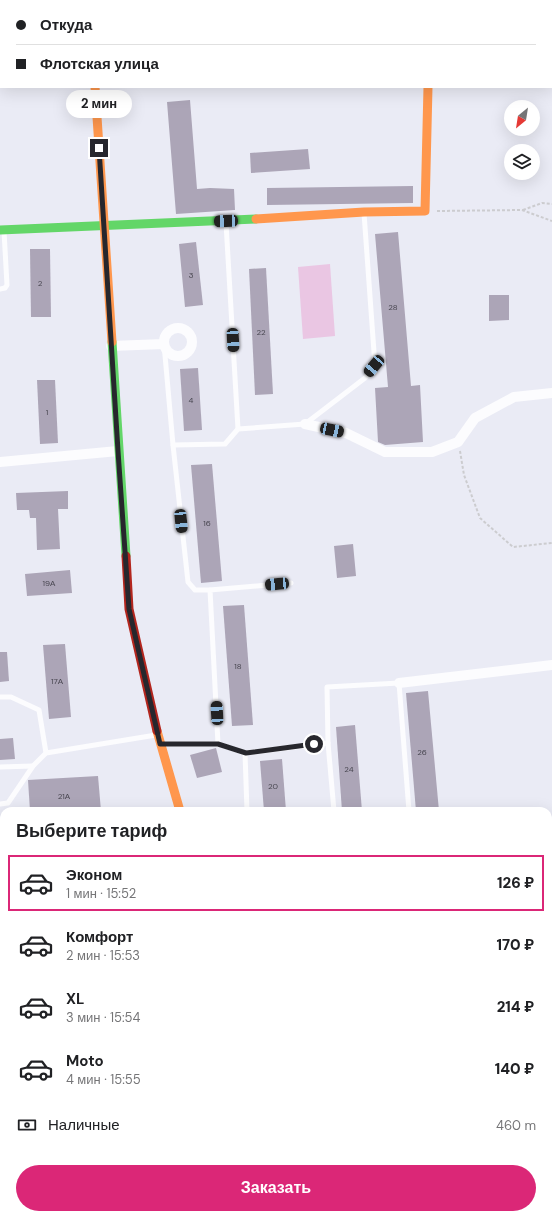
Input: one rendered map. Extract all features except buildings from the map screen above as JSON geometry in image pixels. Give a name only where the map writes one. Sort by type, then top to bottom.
[{"type":"street","points":[[95,88],[129,609],[157,734],[179,807]]},
{"type":"street","points":[[2,230],[226,221],[364,212],[425,211],[428,88]]},
{"type":"street","points":[[112,346],[164,344]]},
{"type":"street","points":[[305,424],[346,433],[385,452],[432,452],[458,442],[475,418],[514,397],[552,393]]},
{"type":"street","points":[[0,462],[118,451]]},
{"type":"street","points":[[399,683],[552,665]]},
{"type":"lane","points":[[238,429],[305,424],[365,378],[374,366],[364,212]]},
{"type":"lane","points":[[173,445],[225,444],[238,429],[226,221]]},
{"type":"lane","points":[[0,289],[5,288],[7,285],[2,230]]},
{"type":"lane","points":[[164,344],[188,582],[195,590],[290,583]]},
{"type":"lane","points":[[210,590],[218,744]]},
{"type":"lane","points":[[334,807],[328,743],[327,687],[399,683],[408,807]]},
{"type":"lane","points":[[0,697],[11,697],[39,710],[46,753]]},
{"type":"lane","points":[[0,804],[8,803],[32,766],[46,753],[157,734]]},
{"type":"lane","points":[[160,744],[218,744],[246,753],[328,743]]},
{"type":"lane","points":[[246,753],[247,807]]},
{"type":"lane","points":[[0,767],[32,766]]},
{"type":"path","points":[[425,211],[522,210],[542,203],[552,204]]},
{"type":"path","points":[[522,210],[552,221]]},
{"type":"path","points":[[458,442],[464,475],[480,518],[513,547],[552,543]]},
{"type":"shaded area","points":[[330,264],[335,336],[303,339],[298,267]]},
{"type":"traffic: fast","points":[[0,230],[256,219]]},
{"type":"traffic: fast","points":[[112,342],[126,556]]},
{"type":"traffic: slow","points":[[95,88],[112,342]]},
{"type":"traffic: slow","points":[[256,219],[364,212],[425,211],[428,88]]},
{"type":"traffic: slow","points":[[157,731],[179,807]]},
{"type":"traffic: jam","points":[[126,556],[129,609],[157,731]]},
{"type":"route","points":[[99,148],[129,609],[160,744],[218,744],[246,753],[314,744]]}]
